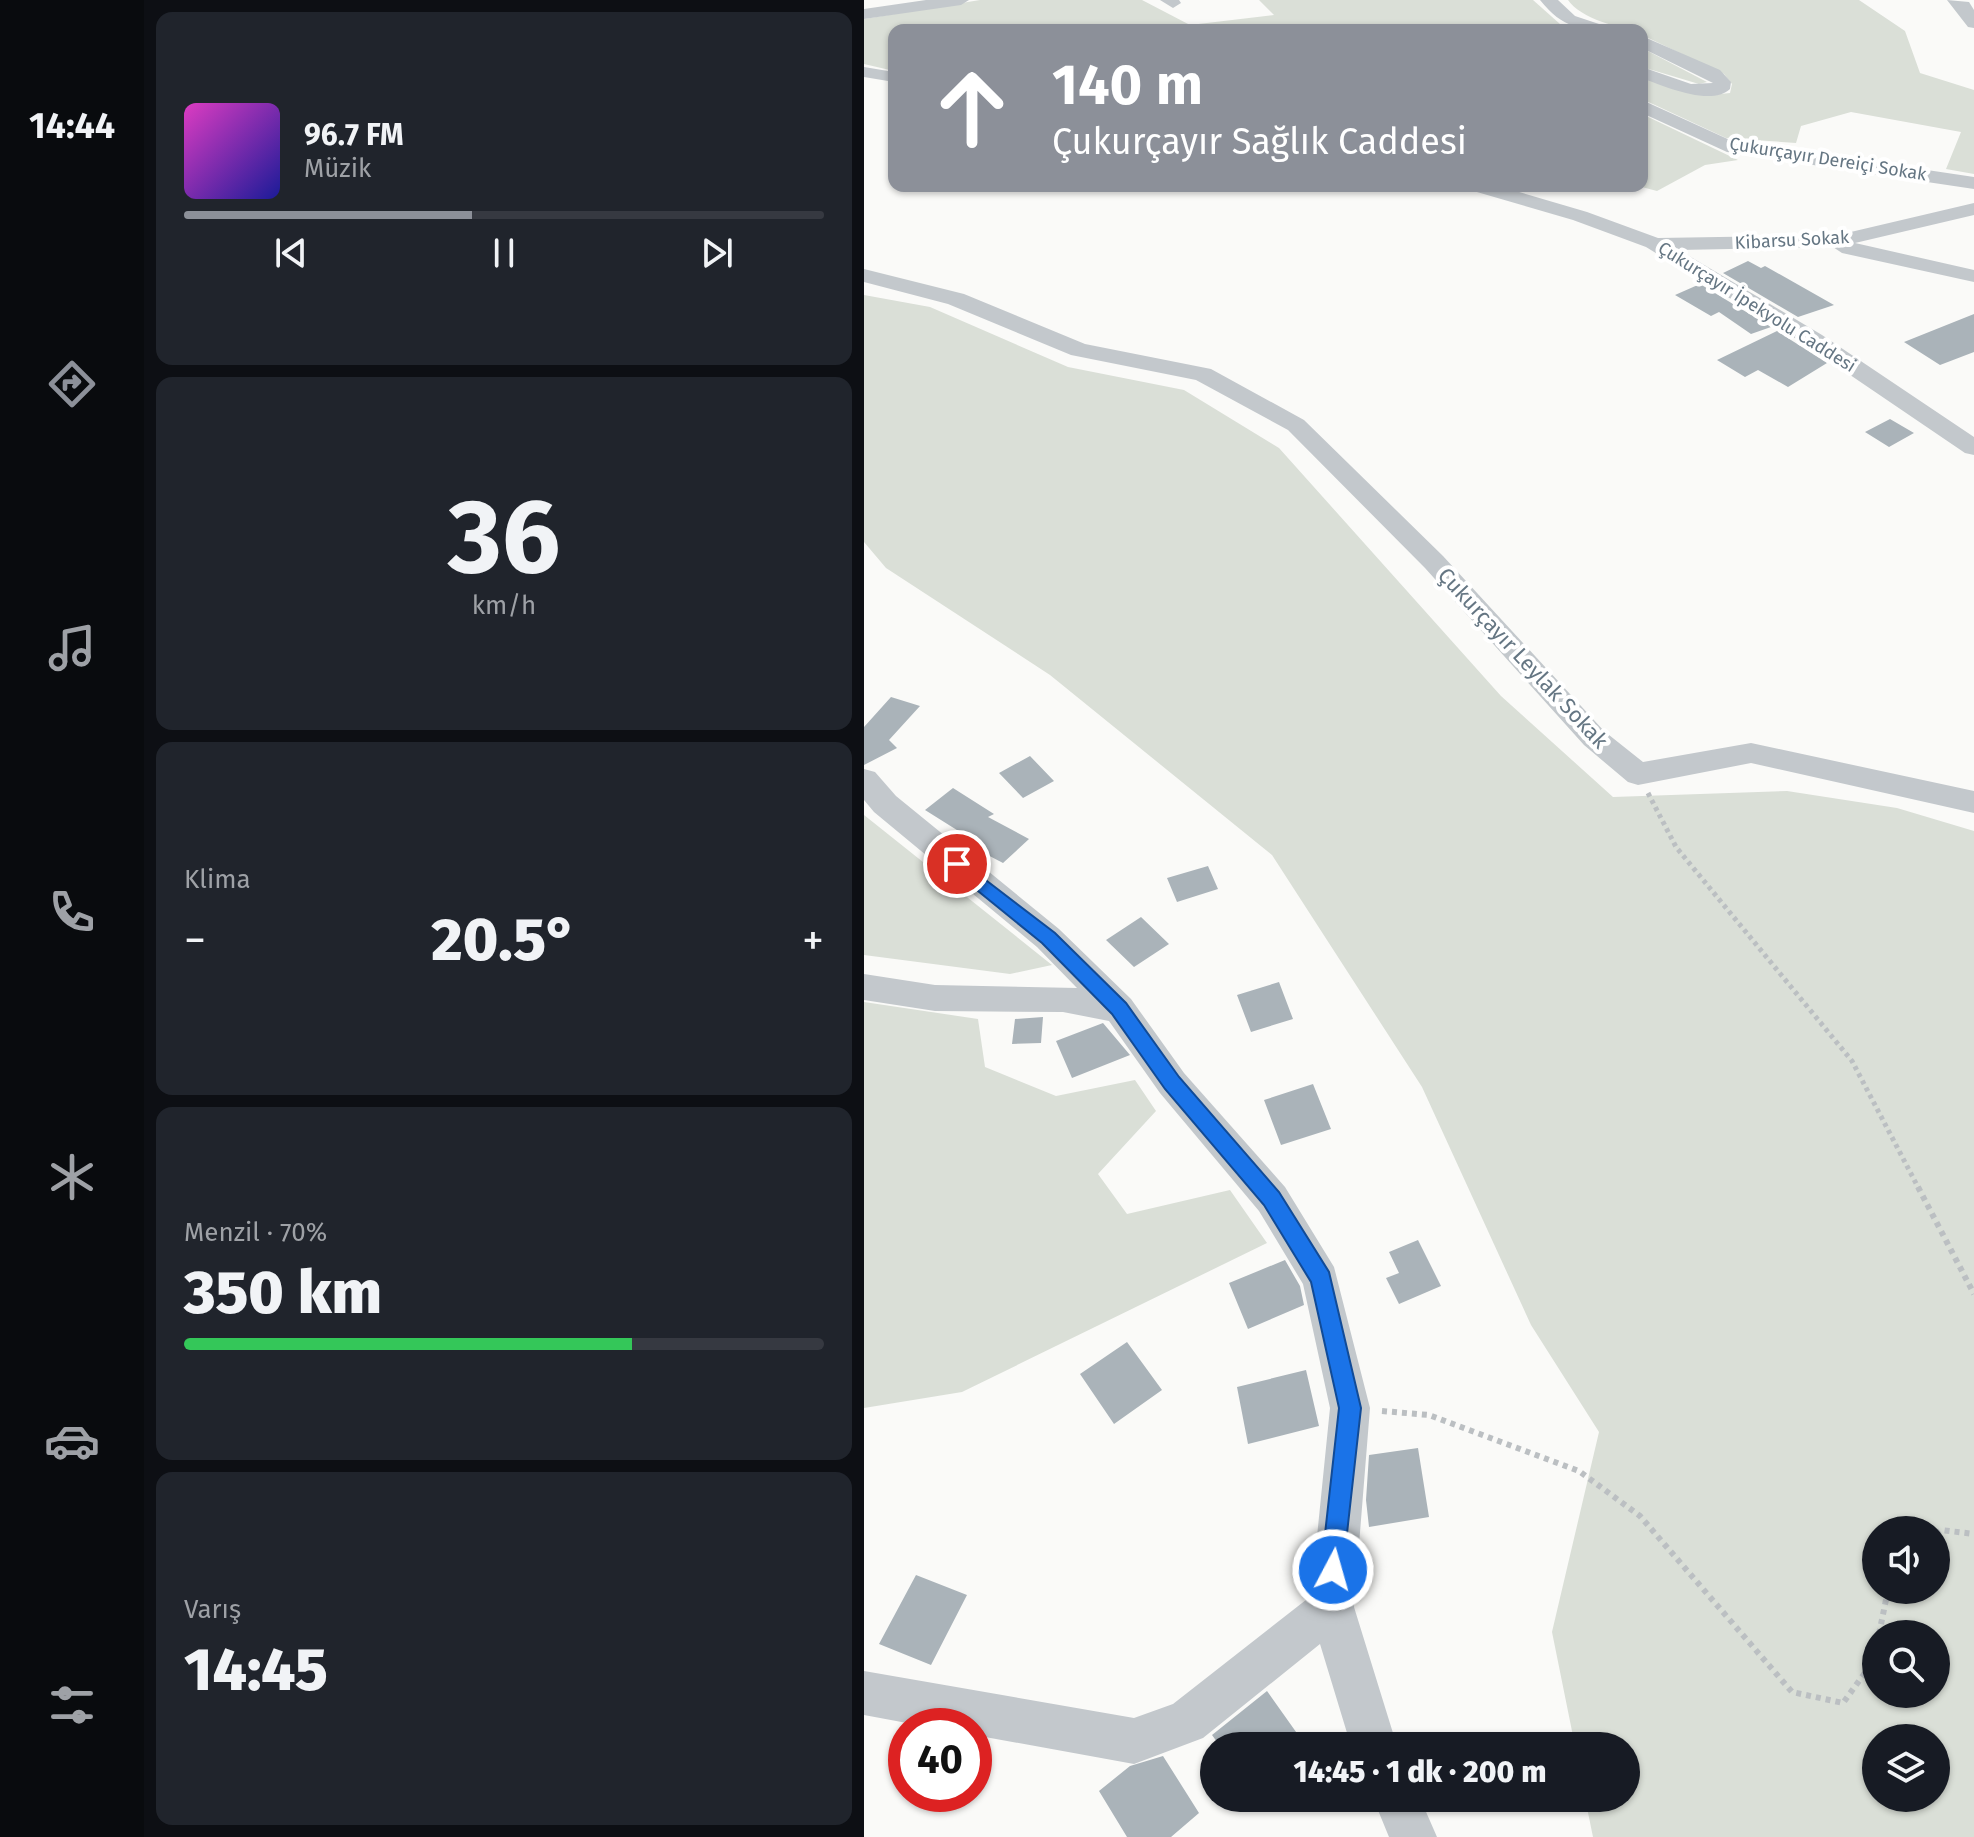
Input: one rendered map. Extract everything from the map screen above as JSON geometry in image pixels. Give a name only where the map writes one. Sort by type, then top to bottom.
[{"type":"street","points":[[864,14],[961,0]]},
{"type":"street","points":[[1548,0],[1569,20],[1585,24]]},
{"type":"street","points":[[1955,0],[1974,23]]},
{"type":"street","points":[[1648,44],[1714,74],[1722,82],[1721,89],[1689,89],[1648,74]]},
{"type":"street","points":[[864,72],[888,76]]},
{"type":"street","name":"Çukurçayır Dereiçi Sokak","points":[[1648,109],[1727,146],[1974,183]]},
{"type":"street","name":"Çukurçayır İpekyolu Caddesi","points":[[1498,192],[1580,216],[1655,244],[1814,340],[1974,448]]},
{"type":"street","name":"Kibarsu Sokak","points":[[1655,244],[1838,241],[1974,209]]},
{"type":"street","points":[[1838,241],[1849,249],[1974,276]]},
{"type":"street","name":"Çukurçayır Leylak Sokak","points":[[864,275],[956,299],[1079,350],[1203,374],[1296,425],[1434,562],[1594,738],[1638,774]]},
{"type":"street","points":[[1638,774],[1751,753],[1974,802]]},
{"type":"street","points":[[864,780],[885,804],[1048,938],[1119,1009],[1172,1083],[1272,1199],[1321,1279],[1350,1408],[1332,1607],[1368,1732]]},
{"type":"street","points":[[864,987],[935,998],[1063,999],[1119,1009]]},
{"type":"street","points":[[864,1693],[1134,1741],[1187,1722],[1332,1607]]},
{"type":"street","points":[[1402,1812],[1413,1837]]},
{"type":"path","points":[[1638,774],[1676,847],[1852,1061],[1974,1294]]},
{"type":"path","points":[[1350,1408],[1429,1415],[1579,1471],[1640,1516],[1792,1692],[1843,1703],[1862,1677]]},
{"type":"path","points":[[1950,1531],[1974,1534]]},
{"type":"shaded area","points":[[980,0],[1142,0],[1188,24],[888,24],[888,70],[864,64],[864,19]]},
{"type":"shaded area","points":[[1259,0],[1533,0],[1560,24],[1198,24],[1274,15]]},
{"type":"shaded area","points":[[1568,0],[1859,0],[1905,31],[1920,73],[1974,90],[1974,174],[1946,169],[1961,132],[1851,112],[1801,126],[1796,143],[1726,138],[1648,102],[1648,79],[1711,95],[1730,93],[1732,84],[1724,74],[1648,38],[1648,24],[1610,24]]},
{"type":"shaded area","points":[[1648,51],[1707,82],[1699,84],[1648,69]]},
{"type":"shaded area","points":[[1648,117],[1738,160],[1705,165],[1657,191],[1648,189]]},
{"type":"shaded area","points":[[864,295],[930,307],[1068,367],[1184,390],[1279,448],[1501,696],[1613,797],[1787,791],[1897,808],[1974,831],[1974,1837],[1593,1837],[1588,1812],[1640,1812],[1640,1732],[1572,1732],[1552,1632],[1599,1432],[1531,1325],[1422,1087],[1272,855],[1050,675],[886,568],[864,542]]},
{"type":"shaded area","points":[[864,815],[1052,965],[1010,974],[864,955]]},
{"type":"shaded area","points":[[864,1002],[978,1019],[985,1067],[1056,1096],[1135,1080],[1156,1111],[1098,1174],[1127,1214],[1230,1190],[1267,1243],[962,1392],[864,1408]]},
{"type":"building","points":[[1748,261],[1761,268],[1765,266],[1834,305],[1798,317],[1723,273]]},
{"type":"building","points":[[1700,284],[1771,327],[1751,334],[1719,312],[1711,316],[1675,295]]},
{"type":"building","points":[[1974,314],[1974,352],[1940,365],[1904,342]]},
{"type":"building","points":[[1777,331],[1827,363],[1788,387],[1758,370],[1745,377],[1717,360]]},
{"type":"building","points":[[1890,419],[1914,433],[1889,447],[1865,432]]},
{"type":"building","points":[[891,697],[920,706],[889,740],[897,748],[864,765],[864,727]]},
{"type":"building","points":[[1030,756],[1054,781],[1023,798],[999,773]]},
{"type":"building","points":[[953,788],[994,814],[988,817],[1029,839],[1003,863],[980,851],[984,847],[925,810]]},
{"type":"building","points":[[1208,866],[1218,889],[1177,902],[1167,878]]},
{"type":"building","points":[[1141,917],[1169,944],[1134,967],[1106,940]]},
{"type":"building","points":[[1279,982],[1293,1019],[1251,1032],[1237,995]]},
{"type":"building","points":[[1043,1017],[1041,1043],[1012,1044],[1015,1019]]},
{"type":"building","points":[[1103,1023],[1130,1055],[1072,1078],[1056,1041]]},
{"type":"building","points":[[1313,1084],[1331,1129],[1281,1145],[1264,1100]]},
{"type":"building","points":[[1418,1240],[1441,1286],[1399,1304],[1386,1278],[1399,1273],[1389,1252]]},
{"type":"building","points":[[1285,1260],[1300,1286],[1304,1305],[1248,1329],[1229,1283]]},
{"type":"building","points":[[1127,1342],[1162,1390],[1114,1424],[1080,1374]]},
{"type":"building","points":[[1306,1370],[1319,1426],[1248,1444],[1237,1387]]},
{"type":"building","points":[[1418,1448],[1429,1517],[1369,1527],[1366,1500],[1369,1455]]},
{"type":"building","points":[[916,1575],[967,1595],[931,1665],[879,1644]]},
{"type":"building","points":[[1267,1691],[1296,1732],[1216,1732]]},
{"type":"building","points":[[1163,1756],[1199,1813],[1171,1837],[1127,1837],[1099,1791],[1130,1766]]},
{"type":"route","points":[[957,864],[1048,938],[1119,1009],[1172,1083],[1272,1199],[1321,1279],[1350,1408],[1333,1570]]}]
